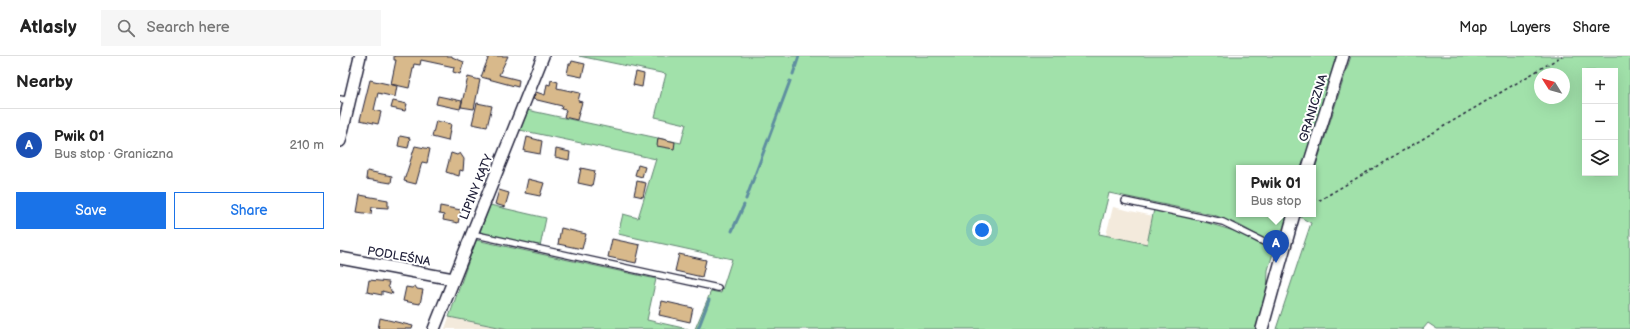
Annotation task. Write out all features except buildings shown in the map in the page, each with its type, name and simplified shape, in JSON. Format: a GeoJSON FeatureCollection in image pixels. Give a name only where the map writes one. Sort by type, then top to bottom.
{"type":"FeatureCollection","features":[{"type":"Feature","properties":{"kind":"street"},"geometry":{"type":"LineString","coordinates":[[340,141],[345,100],[360,56]]}},
{"type":"Feature","properties":{"kind":"street","name":"LIPINY KĄTY"},"geometry":{"type":"LineString","coordinates":[[434,329],[543,56]]}},
{"type":"Feature","properties":{"kind":"street","name":"GRANICZNA"},"geometry":{"type":"LineString","coordinates":[[1309,165],[1343,56]]}},
{"type":"Feature","properties":{"kind":"street"},"geometry":{"type":"LineString","coordinates":[[1262,329],[1293,217]]}},
{"type":"Feature","properties":{"kind":"street","name":"PODLEŚNA"},"geometry":{"type":"LineString","coordinates":[[340,258],[453,279]]}},
{"type":"Feature","properties":{"kind":"lane"},"geometry":{"type":"LineString","coordinates":[[1125,200],[1223,222],[1284,252]]}},
{"type":"Feature","properties":{"kind":"lane"},"geometry":{"type":"LineString","coordinates":[[471,234],[718,288]]}},
{"type":"Feature","properties":{"kind":"path"},"geometry":{"type":"LineString","coordinates":[[1316,199],[1320,200],[1562,56]]}},
{"type":"Feature","properties":{"kind":"shaded area"},"geometry":{"type":"Polygon","coordinates":[[[1113,207],[1153,216],[1147,244],[1106,235],[1113,207]]]}},
{"type":"Feature","properties":{"kind":"shaded area"},"geometry":{"type":"Polygon","coordinates":[[[449,317],[508,329],[445,329],[449,317]]]}},
{"type":"Feature","properties":{"kind":"green space"},"geometry":{"type":"Polygon","coordinates":[[[579,56],[1340,56],[1305,165],[1236,165],[1236,217],[1289,217],[1284,235],[1277,242],[1268,241],[1239,225],[1214,215],[1109,193],[1099,234],[1147,244],[1154,209],[1244,234],[1257,243],[1274,250],[1268,270],[1267,293],[1256,329],[695,329],[711,291],[721,293],[732,259],[618,234],[623,214],[638,218],[656,159],[520,130],[527,110],[681,143],[686,124],[655,117],[666,74],[579,56]]]}},
{"type":"Feature","properties":{"kind":"green space"},"geometry":{"type":"Polygon","coordinates":[[[1351,56],[1630,56],[1630,329],[1437,329],[1428,323],[1423,329],[1276,329],[1311,223],[1300,217],[1316,217],[1316,166],[1351,56]]]}},
{"type":"Feature","properties":{"kind":"green space"},"geometry":{"type":"Polygon","coordinates":[[[490,205],[546,218],[540,247],[479,234],[490,205]]]}},
{"type":"Feature","properties":{"kind":"green space"},"geometry":{"type":"Polygon","coordinates":[[[476,240],[656,279],[647,320],[688,329],[508,329],[449,317],[476,240]]]}},
{"type":"Feature","properties":{"kind":"waterway"},"geometry":{"type":"LineString","coordinates":[[793,74],[799,56]]}},
{"type":"Feature","properties":{"kind":"waterway"},"geometry":{"type":"LineString","coordinates":[[746,199],[790,81]]}},
{"type":"Feature","properties":{"kind":"waterway"},"geometry":{"type":"LineString","coordinates":[[732,231],[744,205]]}},
{"type":"Feature","properties":{"kind":"waterway"},"geometry":{"type":"LineString","coordinates":[[698,329],[709,300]]}},
{"type":"Feature","properties":{"kind":"place","name":"Pwik 01"},"geometry":{"type":"Point","coordinates":[1276,263]}}]}
